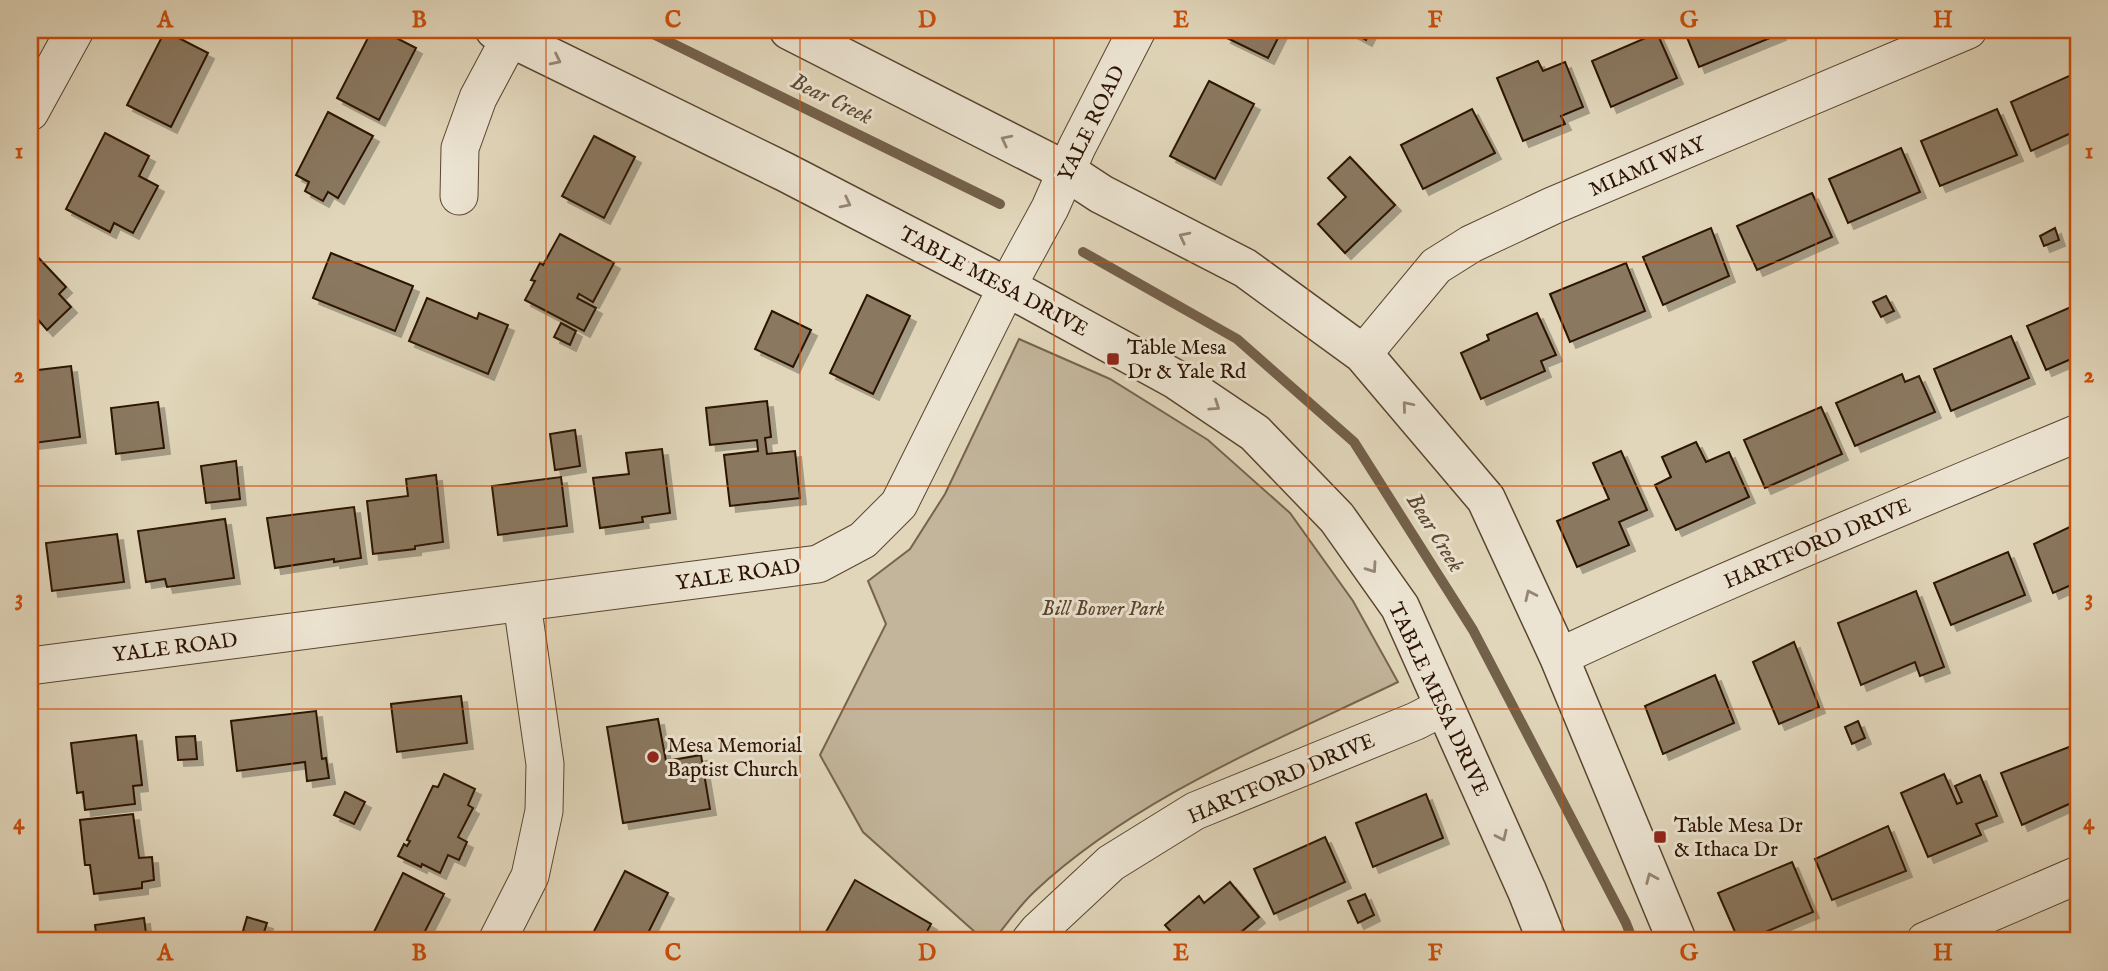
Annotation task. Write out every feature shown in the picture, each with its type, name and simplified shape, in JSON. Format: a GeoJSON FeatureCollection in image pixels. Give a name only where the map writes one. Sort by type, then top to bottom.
{"type":"FeatureCollection","features":[{"type":"Feature","properties":{"kind":"street"},"geometry":{"type":"LineString","coordinates":[[30,112],[75,30]]}},
{"type":"Feature","properties":{"kind":"street"},"geometry":{"type":"LineString","coordinates":[[789,30],[1066,171],[1101,194],[1245,268],[1363,354],[1486,499],[1559,657],[1677,941]]}},
{"type":"Feature","properties":{"kind":"street","name":"YALE ROAD"},"geometry":{"type":"LineString","coordinates":[[30,666],[818,564],[863,540],[899,504],[1007,287],[1050,208],[1137,30]]}},
{"type":"Feature","properties":{"kind":"street","name":"MIAMI WAY"},"geometry":{"type":"LineString","coordinates":[[1363,354],[1436,266],[1471,243],[1552,206],[1968,30]]}},
{"type":"Feature","properties":{"kind":"street"},"geometry":{"type":"LineString","coordinates":[[459,196],[460,148],[502,34]]}},
{"type":"Feature","properties":{"kind":"street","name":"TABLE MESA DRIVE"},"geometry":{"type":"LineString","coordinates":[[502,34],[785,172],[1007,287],[1175,379],[1255,433],[1337,518],[1400,607],[1547,941]]}},
{"type":"Feature","properties":{"kind":"street","name":"HARTFORD DRIVE"},"geometry":{"type":"LineString","coordinates":[[1559,657],[1626,624],[1753,569],[2078,433]]}},
{"type":"Feature","properties":{"kind":"street"},"geometry":{"type":"LineString","coordinates":[[497,941],[530,876],[544,811],[545,764],[522,603]]}},
{"type":"Feature","properties":{"kind":"street","name":"HARTFORD DRIVE"},"geometry":{"type":"LineString","coordinates":[[1030,941],[1111,863],[1195,811],[1416,721],[1443,707]]}},
{"type":"Feature","properties":{"kind":"street"},"geometry":{"type":"LineString","coordinates":[[1925,941],[2078,875]]}},
{"type":"Feature","properties":{"kind":"green space","name":"Bill Bower Park"},"geometry":{"type":"Polygon","coordinates":[[[1019,339],[1110,379],[1208,440],[1290,513],[1353,601],[1398,682],[1208,774],[1116,828],[1073,858],[1034,892],[993,941],[985,941],[863,832],[820,755],[886,624],[868,581],[910,549],[945,494],[1019,339]]]}},
{"type":"Feature","properties":{"kind":"building"},"geometry":{"type":"Polygon","coordinates":[[[372,30],[381,30],[416,48],[379,120],[337,98],[372,30]]]}},
{"type":"Feature","properties":{"kind":"building"},"geometry":{"type":"Polygon","coordinates":[[[1229,30],[1282,30],[1268,58],[1225,37],[1229,30]]]}},
{"type":"Feature","properties":{"kind":"building"},"geometry":{"type":"Polygon","coordinates":[[[1371,30],[1366,40],[1351,32],[1371,30]]]}},
{"type":"Feature","properties":{"kind":"building"},"geometry":{"type":"Polygon","coordinates":[[[1684,30],[1778,30],[1780,34],[1699,67],[1684,30]]]}},
{"type":"Feature","properties":{"kind":"building"},"geometry":{"type":"Polygon","coordinates":[[[165,31],[208,53],[171,127],[127,105],[165,31]]]}},
{"type":"Feature","properties":{"kind":"building"},"geometry":{"type":"Polygon","coordinates":[[[1657,33],[1677,78],[1611,107],[1592,61],[1657,33]]]}},
{"type":"Feature","properties":{"kind":"building"},"geometry":{"type":"Polygon","coordinates":[[[1538,61],[1543,71],[1565,62],[1583,107],[1561,116],[1565,124],[1523,141],[1497,78],[1538,61]]]}},
{"type":"Feature","properties":{"kind":"building"},"geometry":{"type":"Polygon","coordinates":[[[2078,72],[2078,130],[2031,151],[2011,102],[2078,72]]]}},
{"type":"Feature","properties":{"kind":"building"},"geometry":{"type":"Polygon","coordinates":[[[1209,81],[1254,104],[1215,179],[1170,156],[1209,81]]]}},
{"type":"Feature","properties":{"kind":"building"},"geometry":{"type":"Polygon","coordinates":[[[1472,109],[1495,153],[1423,189],[1401,145],[1472,109]]]}},
{"type":"Feature","properties":{"kind":"building"},"geometry":{"type":"Polygon","coordinates":[[[1997,109],[2017,155],[1940,186],[1921,141],[1997,109]]]}},
{"type":"Feature","properties":{"kind":"building"},"geometry":{"type":"Polygon","coordinates":[[[328,112],[373,136],[338,198],[328,192],[323,201],[305,191],[309,182],[296,175],[328,112]]]}},
{"type":"Feature","properties":{"kind":"building"},"geometry":{"type":"Polygon","coordinates":[[[105,133],[149,156],[139,176],[158,186],[133,233],[114,223],[110,232],[66,209],[105,133]]]}},
{"type":"Feature","properties":{"kind":"building"},"geometry":{"type":"Polygon","coordinates":[[[594,136],[635,157],[604,218],[562,196],[594,136]]]}},
{"type":"Feature","properties":{"kind":"building"},"geometry":{"type":"Polygon","coordinates":[[[1901,148],[1920,192],[1848,223],[1829,179],[1901,148]]]}},
{"type":"Feature","properties":{"kind":"building"},"geometry":{"type":"Polygon","coordinates":[[[1350,157],[1395,205],[1345,253],[1318,224],[1346,197],[1328,178],[1350,157]]]}},
{"type":"Feature","properties":{"kind":"building"},"geometry":{"type":"Polygon","coordinates":[[[1812,193],[1832,237],[1757,270],[1737,226],[1812,193]]]}},
{"type":"Feature","properties":{"kind":"building"},"geometry":{"type":"Polygon","coordinates":[[[1711,228],[1729,276],[1663,305],[1643,257],[1711,228]]]}},
{"type":"Feature","properties":{"kind":"building"},"geometry":{"type":"Polygon","coordinates":[[[2055,228],[2059,240],[2044,246],[2040,236],[2055,228]]]}},
{"type":"Feature","properties":{"kind":"building"},"geometry":{"type":"Polygon","coordinates":[[[560,234],[614,263],[593,302],[579,294],[577,298],[596,308],[584,331],[525,300],[535,281],[531,280],[540,263],[543,265],[560,234]]]}},
{"type":"Feature","properties":{"kind":"building"},"geometry":{"type":"Polygon","coordinates":[[[32,251],[66,287],[59,294],[71,307],[47,330],[35,316],[30,321],[32,251]]]}},
{"type":"Feature","properties":{"kind":"building"},"geometry":{"type":"Polygon","coordinates":[[[331,253],[413,286],[395,331],[313,298],[331,253]]]}},
{"type":"Feature","properties":{"kind":"building"},"geometry":{"type":"Polygon","coordinates":[[[1626,263],[1645,311],[1570,342],[1550,294],[1626,263]]]}},
{"type":"Feature","properties":{"kind":"building"},"geometry":{"type":"Polygon","coordinates":[[[867,295],[910,316],[873,394],[830,373],[867,295]]]}},
{"type":"Feature","properties":{"kind":"building"},"geometry":{"type":"Polygon","coordinates":[[[1886,296],[1894,311],[1881,317],[1873,302],[1886,296]]]}},
{"type":"Feature","properties":{"kind":"building"},"geometry":{"type":"Polygon","coordinates":[[[427,298],[477,319],[479,313],[508,325],[488,374],[409,341],[427,298]]]}},
{"type":"Feature","properties":{"kind":"building"},"geometry":{"type":"Polygon","coordinates":[[[2078,304],[2078,356],[2046,370],[2027,326],[2078,304]]]}},
{"type":"Feature","properties":{"kind":"building"},"geometry":{"type":"Polygon","coordinates":[[[772,311],[811,330],[793,367],[755,349],[772,311]]]}},
{"type":"Feature","properties":{"kind":"building"},"geometry":{"type":"Polygon","coordinates":[[[1537,313],[1556,355],[1541,361],[1545,371],[1481,399],[1461,353],[1489,340],[1487,335],[1537,313]]]}},
{"type":"Feature","properties":{"kind":"building"},"geometry":{"type":"Polygon","coordinates":[[[561,323],[576,331],[570,345],[554,337],[561,323]]]}},
{"type":"Feature","properties":{"kind":"building"},"geometry":{"type":"Polygon","coordinates":[[[2011,336],[2029,378],[1951,411],[1934,369],[2011,336]]]}},
{"type":"Feature","properties":{"kind":"building"},"geometry":{"type":"Polygon","coordinates":[[[71,366],[80,437],[34,443],[30,371],[71,366]]]}},
{"type":"Feature","properties":{"kind":"building"},"geometry":{"type":"Polygon","coordinates":[[[1902,374],[1905,382],[1919,376],[1935,412],[1855,446],[1836,403],[1902,374]]]}},
{"type":"Feature","properties":{"kind":"building"},"geometry":{"type":"Polygon","coordinates":[[[767,401],[771,437],[765,438],[767,454],[795,451],[800,498],[730,506],[724,455],[758,451],[757,440],[710,445],[706,408],[767,401]]]}},
{"type":"Feature","properties":{"kind":"building"},"geometry":{"type":"Polygon","coordinates":[[[158,402],[164,448],[116,454],[111,408],[158,402]]]}},
{"type":"Feature","properties":{"kind":"building"},"geometry":{"type":"Polygon","coordinates":[[[1821,407],[1842,454],[1765,488],[1744,440],[1821,407]]]}},
{"type":"Feature","properties":{"kind":"building"},"geometry":{"type":"Polygon","coordinates":[[[575,430],[580,466],[555,470],[550,434],[575,430]]]}},
{"type":"Feature","properties":{"kind":"building"},"geometry":{"type":"Polygon","coordinates":[[[1696,442],[1706,462],[1729,452],[1749,497],[1676,530],[1655,485],[1671,477],[1662,457],[1696,442]]]}},
{"type":"Feature","properties":{"kind":"building"},"geometry":{"type":"Polygon","coordinates":[[[662,449],[670,513],[642,517],[643,522],[600,528],[593,478],[629,474],[626,453],[662,449]]]}},
{"type":"Feature","properties":{"kind":"building"},"geometry":{"type":"Polygon","coordinates":[[[1621,451],[1647,510],[1619,522],[1629,545],[1577,567],[1557,521],[1609,499],[1593,463],[1621,451]]]}},
{"type":"Feature","properties":{"kind":"building"},"geometry":{"type":"Polygon","coordinates":[[[236,461],[240,499],[206,503],[201,466],[236,461]]]}},
{"type":"Feature","properties":{"kind":"building"},"geometry":{"type":"Polygon","coordinates":[[[436,475],[443,542],[415,546],[415,549],[373,554],[367,501],[408,496],[406,479],[436,475]]]}},
{"type":"Feature","properties":{"kind":"building"},"geometry":{"type":"Polygon","coordinates":[[[561,477],[567,526],[498,535],[492,486],[561,477]]]}},
{"type":"Feature","properties":{"kind":"building"},"geometry":{"type":"Polygon","coordinates":[[[354,507],[361,558],[334,562],[334,559],[275,568],[267,518],[354,507]]]}},
{"type":"Feature","properties":{"kind":"building"},"geometry":{"type":"Polygon","coordinates":[[[225,519],[234,578],[167,587],[165,579],[146,582],[138,531],[225,519]]]}},
{"type":"Feature","properties":{"kind":"building"},"geometry":{"type":"Polygon","coordinates":[[[2078,523],[2078,582],[2053,593],[2034,544],[2078,523]]]}},
{"type":"Feature","properties":{"kind":"building"},"geometry":{"type":"Polygon","coordinates":[[[117,534],[124,582],[52,591],[46,543],[117,534]]]}},
{"type":"Feature","properties":{"kind":"building"},"geometry":{"type":"Polygon","coordinates":[[[2008,552],[2025,595],[1951,625],[1934,583],[2008,552]]]}},
{"type":"Feature","properties":{"kind":"building"},"geometry":{"type":"Polygon","coordinates":[[[1916,591],[1944,667],[1920,676],[1915,662],[1861,685],[1838,623],[1916,591]]]}},
{"type":"Feature","properties":{"kind":"building"},"geometry":{"type":"Polygon","coordinates":[[[1794,642],[1819,707],[1779,724],[1753,662],[1794,642]]]}},
{"type":"Feature","properties":{"kind":"building"},"geometry":{"type":"Polygon","coordinates":[[[1715,675],[1734,723],[1663,754],[1645,706],[1715,675]]]}},
{"type":"Feature","properties":{"kind":"building"},"geometry":{"type":"Polygon","coordinates":[[[461,696],[467,743],[397,752],[391,704],[461,696]]]}},
{"type":"Feature","properties":{"kind":"building"},"geometry":{"type":"Polygon","coordinates":[[[316,711],[322,759],[326,758],[329,778],[307,781],[305,762],[237,771],[231,721],[316,711]]]}},
{"type":"Feature","properties":{"kind":"building"},"geometry":{"type":"Polygon","coordinates":[[[658,719],[666,761],[701,755],[710,809],[623,823],[607,727],[658,719]]]}},
{"type":"Feature","properties":{"kind":"building"},"geometry":{"type":"Polygon","coordinates":[[[1858,721],[1865,738],[1852,744],[1845,727],[1858,721]]]}},
{"type":"Feature","properties":{"kind":"building"},"geometry":{"type":"Polygon","coordinates":[[[136,735],[142,785],[133,786],[135,804],[85,810],[83,792],[77,793],[71,743],[136,735]]]}},
{"type":"Feature","properties":{"kind":"building"},"geometry":{"type":"Polygon","coordinates":[[[195,736],[197,759],[178,760],[176,737],[195,736]]]}},
{"type":"Feature","properties":{"kind":"building"},"geometry":{"type":"Polygon","coordinates":[[[2077,744],[2078,800],[2022,825],[2001,773],[2077,744]]]}},
{"type":"Feature","properties":{"kind":"building"},"geometry":{"type":"Polygon","coordinates":[[[444,774],[475,789],[468,805],[473,808],[458,837],[467,842],[459,860],[448,855],[440,873],[398,856],[404,844],[407,846],[410,841],[407,840],[433,786],[438,787],[444,774]]]}},
{"type":"Feature","properties":{"kind":"building"},"geometry":{"type":"Polygon","coordinates":[[[1944,774],[1957,804],[1962,802],[1955,786],[1980,775],[1997,816],[1976,824],[1981,835],[1928,857],[1901,793],[1944,774]]]}},
{"type":"Feature","properties":{"kind":"building"},"geometry":{"type":"Polygon","coordinates":[[[345,792],[365,802],[354,824],[334,815],[345,792]]]}},
{"type":"Feature","properties":{"kind":"building"},"geometry":{"type":"Polygon","coordinates":[[[1426,794],[1443,838],[1373,867],[1356,823],[1426,794]]]}},
{"type":"Feature","properties":{"kind":"building"},"geometry":{"type":"Polygon","coordinates":[[[133,814],[139,858],[152,857],[154,880],[142,882],[142,888],[94,894],[90,865],[85,865],[80,820],[133,814]]]}},
{"type":"Feature","properties":{"kind":"building"},"geometry":{"type":"Polygon","coordinates":[[[1888,826],[1906,871],[1832,900],[1815,859],[1888,826]]]}},
{"type":"Feature","properties":{"kind":"building"},"geometry":{"type":"Polygon","coordinates":[[[1325,837],[1345,882],[1274,914],[1254,869],[1325,837]]]}},
{"type":"Feature","properties":{"kind":"building"},"geometry":{"type":"Polygon","coordinates":[[[1792,862],[1813,912],[1739,941],[1718,893],[1792,862]]]}},
{"type":"Feature","properties":{"kind":"building"},"geometry":{"type":"Polygon","coordinates":[[[625,871],[668,893],[644,941],[589,941],[625,871]]]}},
{"type":"Feature","properties":{"kind":"building"},"geometry":{"type":"Polygon","coordinates":[[[403,873],[444,894],[420,941],[378,941],[371,938],[403,873]]]}},
{"type":"Feature","properties":{"kind":"building"},"geometry":{"type":"Polygon","coordinates":[[[855,880],[931,924],[922,941],[822,939],[855,880]]]}},
{"type":"Feature","properties":{"kind":"building"},"geometry":{"type":"Polygon","coordinates":[[[1230,882],[1259,917],[1240,933],[1246,941],[1179,941],[1165,925],[1199,896],[1204,903],[1230,882]]]}},
{"type":"Feature","properties":{"kind":"building"},"geometry":{"type":"Polygon","coordinates":[[[1365,894],[1374,915],[1358,923],[1348,901],[1365,894]]]}},
{"type":"Feature","properties":{"kind":"building"},"geometry":{"type":"Polygon","coordinates":[[[247,917],[267,923],[262,938],[243,931],[247,917]]]}},
{"type":"Feature","properties":{"kind":"building"},"geometry":{"type":"Polygon","coordinates":[[[144,918],[147,941],[97,941],[95,925],[144,918]]]}},
{"type":"Feature","properties":{"kind":"waterway","name":"Bear Creek"},"geometry":{"type":"LineString","coordinates":[[645,30],[1000,204]]}},
{"type":"Feature","properties":{"kind":"waterway","name":"Bear Creek"},"geometry":{"type":"LineString","coordinates":[[1083,252],[1237,339],[1354,442],[1473,630],[1633,941]]}},
{"type":"Feature","properties":{"kind":"place","name":"Table Mesa Dr & Yale Rd"},"geometry":{"type":"Point","coordinates":[1113,359]}},
{"type":"Feature","properties":{"kind":"place","name":"Mesa Memorial Baptist Church"},"geometry":{"type":"Point","coordinates":[653,757]}},
{"type":"Feature","properties":{"kind":"place","name":"Table Mesa Dr & Ithaca Dr"},"geometry":{"type":"Point","coordinates":[1660,837]}}]}
